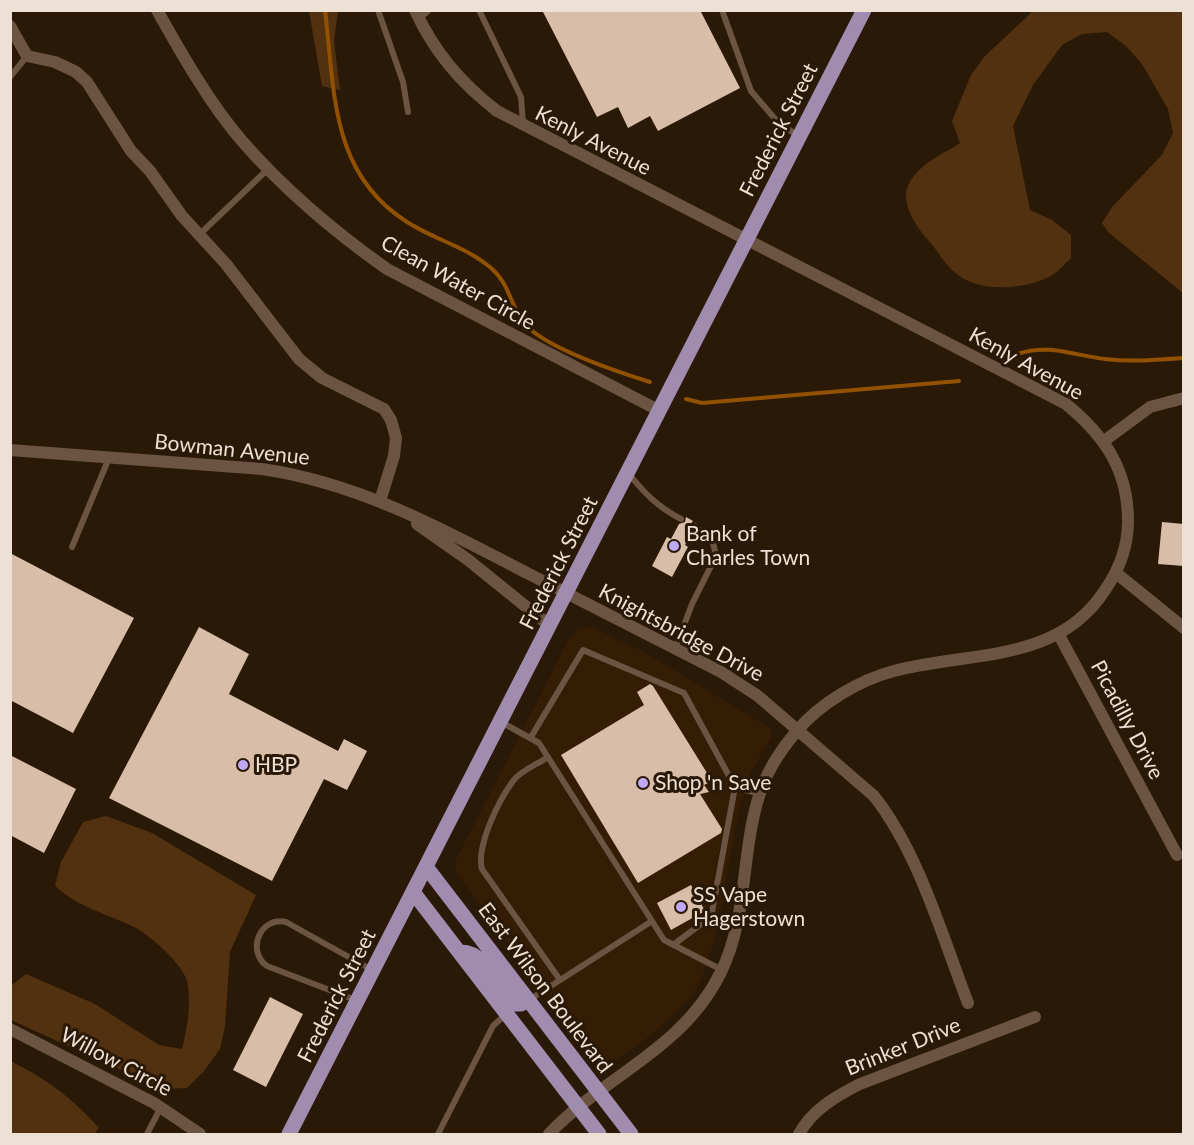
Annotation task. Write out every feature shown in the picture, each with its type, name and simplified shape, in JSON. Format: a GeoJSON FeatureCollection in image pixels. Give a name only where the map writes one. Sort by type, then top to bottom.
{"type":"FeatureCollection","features":[{"type":"Feature","properties":{"kind":"main road","name":"Frederick Street"},"geometry":{"type":"LineString","coordinates":[[289,1134],[568,594],[745,240],[864,10]]}},
{"type":"Feature","properties":{"kind":"main road","name":"East Wilson Boulevard"},"geometry":{"type":"LineString","coordinates":[[426,868],[631,1134]]}},
{"type":"Feature","properties":{"kind":"main road"},"geometry":{"type":"LineString","coordinates":[[413,892],[599,1134]]}},
{"type":"Feature","properties":{"kind":"main road"},"geometry":{"type":"LineString","coordinates":[[459,952],[469,951],[477,956],[514,1004],[528,1000]]}},
{"type":"Feature","properties":{"kind":"street","name":"Clean Water Circle"},"geometry":{"type":"LineString","coordinates":[[157,10],[224,117],[268,168],[336,230],[387,269],[660,411]]}},
{"type":"Feature","properties":{"kind":"street","name":"Kenly Avenue"},"geometry":{"type":"LineString","coordinates":[[417,15],[435,49],[472,91],[497,111],[523,127],[1057,400],[1087,421],[1104,441],[1117,461],[1126,485],[1128,527],[1116,573],[1101,597],[1059,635],[1013,651],[894,671],[845,693],[798,729],[771,769],[760,794],[738,925],[722,971],[693,1017],[672,1038],[579,1108],[549,1134]]}},
{"type":"Feature","properties":{"kind":"street"},"geometry":{"type":"LineString","coordinates":[[10,26],[27,56],[55,62],[76,72],[87,82],[131,151],[150,171],[182,216],[200,234],[299,359],[322,378],[384,409],[391,420],[396,438],[385,503],[467,559],[550,626]]}},
{"type":"Feature","properties":{"kind":"street"},"geometry":{"type":"LineString","coordinates":[[1104,441],[1150,406],[1184,398]]}},
{"type":"Feature","properties":{"kind":"street","name":"Bowman Avenue"},"geometry":{"type":"LineString","coordinates":[[10,450],[261,469],[339,485],[385,503],[568,594]]}},
{"type":"Feature","properties":{"kind":"street"},"geometry":{"type":"LineString","coordinates":[[1116,573],[1184,628]]}},
{"type":"Feature","properties":{"kind":"street","name":"Knightsbridge Drive"},"geometry":{"type":"LineString","coordinates":[[568,594],[744,685],[874,796],[889,816],[932,908],[968,1003]]}},
{"type":"Feature","properties":{"kind":"street","name":"Picadilly Drive"},"geometry":{"type":"LineString","coordinates":[[1059,635],[1177,855]]}},
{"type":"Feature","properties":{"kind":"street","name":"Brinker Drive"},"geometry":{"type":"LineString","coordinates":[[799,1134],[836,1096],[860,1083],[1035,1017]]}},
{"type":"Feature","properties":{"kind":"street","name":"Willow Circle"},"geometry":{"type":"LineString","coordinates":[[10,1029],[161,1107],[200,1134]]}},
{"type":"Feature","properties":{"kind":"lane"},"geometry":{"type":"LineString","coordinates":[[378,10],[403,82],[408,112]]}},
{"type":"Feature","properties":{"kind":"lane"},"geometry":{"type":"LineString","coordinates":[[417,15],[429,10]]}},
{"type":"Feature","properties":{"kind":"lane"},"geometry":{"type":"LineString","coordinates":[[479,10],[521,97],[523,127]]}},
{"type":"Feature","properties":{"kind":"lane"},"geometry":{"type":"LineString","coordinates":[[722,10],[752,91],[776,120],[800,137]]}},
{"type":"Feature","properties":{"kind":"lane"},"geometry":{"type":"LineString","coordinates":[[10,77],[27,56]]}},
{"type":"Feature","properties":{"kind":"lane"},"geometry":{"type":"LineString","coordinates":[[200,234],[268,168]]}},
{"type":"Feature","properties":{"kind":"lane"},"geometry":{"type":"LineString","coordinates":[[72,547],[109,458]]}},
{"type":"Feature","properties":{"kind":"lane"},"geometry":{"type":"LineString","coordinates":[[629,474],[648,497],[662,509],[681,519]]}},
{"type":"Feature","properties":{"kind":"lane"},"geometry":{"type":"LineString","coordinates":[[675,649],[713,562],[715,551],[713,543],[695,526]]}},
{"type":"Feature","properties":{"kind":"lane"},"geometry":{"type":"LineString","coordinates":[[531,737],[583,650],[684,693],[735,787],[712,912],[705,921],[673,945]]}},
{"type":"Feature","properties":{"kind":"lane"},"geometry":{"type":"LineString","coordinates":[[501,722],[531,737],[548,757],[664,940],[722,971]]}},
{"type":"Feature","properties":{"kind":"lane"},"geometry":{"type":"LineString","coordinates":[[548,757],[514,780],[484,838],[479,859],[482,869],[560,980]]}},
{"type":"Feature","properties":{"kind":"lane"},"geometry":{"type":"LineString","coordinates":[[735,787],[760,794]]}},
{"type":"Feature","properties":{"kind":"lane"},"geometry":{"type":"LineString","coordinates":[[358,1000],[267,966],[259,960],[256,952],[260,933],[267,924],[277,920],[286,922],[373,970]]}},
{"type":"Feature","properties":{"kind":"lane"},"geometry":{"type":"LineString","coordinates":[[528,1000],[652,921]]}},
{"type":"Feature","properties":{"kind":"lane"},"geometry":{"type":"LineString","coordinates":[[438,1134],[494,1026],[506,1013]]}},
{"type":"Feature","properties":{"kind":"lane"},"geometry":{"type":"LineString","coordinates":[[147,1134],[161,1107]]}},
{"type":"Feature","properties":{"kind":"shaded area"},"geometry":{"type":"Polygon","coordinates":[[[309,11],[338,11],[334,41],[340,90],[322,86],[309,11]]]}},
{"type":"Feature","properties":{"kind":"shaded area"},"geometry":{"type":"Polygon","coordinates":[[[1033,11],[1183,11],[1183,293],[1108,232],[1102,223],[1112,207],[1162,155],[1173,133],[1168,109],[1142,64],[1126,46],[1107,32],[1082,34],[1062,45],[1033,85],[1013,126],[1030,210],[1052,220],[1071,235],[1071,258],[1058,271],[1044,279],[1021,286],[994,287],[971,282],[955,273],[919,229],[911,215],[906,193],[912,178],[930,161],[960,143],[952,121],[971,75],[985,56],[1033,11]]]}},
{"type":"Feature","properties":{"kind":"shaded area"},"geometry":{"type":"Polygon","coordinates":[[[592,627],[646,653],[770,728],[772,736],[750,774],[739,810],[716,936],[701,980],[690,998],[652,1034],[617,1060],[605,1062],[589,1054],[456,872],[456,860],[569,639],[579,629],[592,627]]]}},
{"type":"Feature","properties":{"kind":"shaded area"},"geometry":{"type":"Polygon","coordinates":[[[106,816],[152,833],[256,895],[230,952],[225,1026],[220,1049],[204,1071],[187,1088],[163,1089],[11,1020],[11,986],[26,974],[95,1004],[159,1045],[182,1049],[189,998],[187,981],[179,967],[158,944],[136,928],[74,900],[55,886],[61,862],[83,822],[106,816]]]}},
{"type":"Feature","properties":{"kind":"shaded area"},"geometry":{"type":"Polygon","coordinates":[[[10,1061],[58,1090],[79,1107],[99,1128],[94,1134],[11,1134],[10,1061]]]}},
{"type":"Feature","properties":{"kind":"building"},"geometry":{"type":"Polygon","coordinates":[[[542,10],[700,10],[740,88],[658,131],[650,116],[628,128],[618,107],[597,117],[542,10]]]}},
{"type":"Feature","properties":{"kind":"building","name":"Bank of Charles Town"},"geometry":{"type":"Polygon","coordinates":[[[686,517],[693,521],[690,525],[692,531],[685,545],[688,547],[672,577],[652,566],[667,537],[671,539],[679,524],[685,522],[686,517]]]}},
{"type":"Feature","properties":{"kind":"building"},"geometry":{"type":"Polygon","coordinates":[[[1162,522],[1184,524],[1184,566],[1158,564],[1162,522]]]}},
{"type":"Feature","properties":{"kind":"building"},"geometry":{"type":"Polygon","coordinates":[[[10,553],[134,618],[73,733],[10,700],[10,553]]]}},
{"type":"Feature","properties":{"kind":"building","name":"HBP"},"geometry":{"type":"Polygon","coordinates":[[[199,627],[249,654],[229,694],[338,751],[344,739],[367,751],[347,790],[324,779],[272,881],[109,798],[199,627]]]}},
{"type":"Feature","properties":{"kind":"building","name":"Shop 'n Save"},"geometry":{"type":"Polygon","coordinates":[[[650,684],[712,781],[704,785],[709,792],[700,794],[722,829],[721,833],[638,883],[561,755],[644,705],[637,692],[650,684]]]}},
{"type":"Feature","properties":{"kind":"building"},"geometry":{"type":"Polygon","coordinates":[[[10,755],[76,789],[44,853],[10,835],[10,755]]]}},
{"type":"Feature","properties":{"kind":"building","name":"SS Vape Hagerstown"},"geometry":{"type":"Polygon","coordinates":[[[691,885],[705,911],[671,930],[657,903],[691,885]]]}},
{"type":"Feature","properties":{"kind":"building"},"geometry":{"type":"Polygon","coordinates":[[[270,997],[303,1014],[266,1087],[233,1070],[270,997]]]}},
{"type":"Feature","properties":{"kind":"waterway"},"geometry":{"type":"LineString","coordinates":[[325,10],[331,71],[341,128],[350,155],[363,180],[382,202],[407,222],[471,254],[491,268],[502,280],[523,322],[533,332],[582,358],[650,382]]}},
{"type":"Feature","properties":{"kind":"waterway"},"geometry":{"type":"LineString","coordinates":[[1018,354],[1051,350],[1115,360],[1184,358]]}},
{"type":"Feature","properties":{"kind":"waterway"},"geometry":{"type":"LineString","coordinates":[[686,399],[702,403],[959,381]]}},
{"type":"Feature","properties":{"kind":"place","name":"Bank of Charles Town"},"geometry":{"type":"Point","coordinates":[674,546]}},
{"type":"Feature","properties":{"kind":"place","name":"HBP"},"geometry":{"type":"Point","coordinates":[243,765]}},
{"type":"Feature","properties":{"kind":"place","name":"Shop 'n Save"},"geometry":{"type":"Point","coordinates":[643,783]}},
{"type":"Feature","properties":{"kind":"place","name":"SS Vape Hagerstown"},"geometry":{"type":"Point","coordinates":[681,907]}}]}
